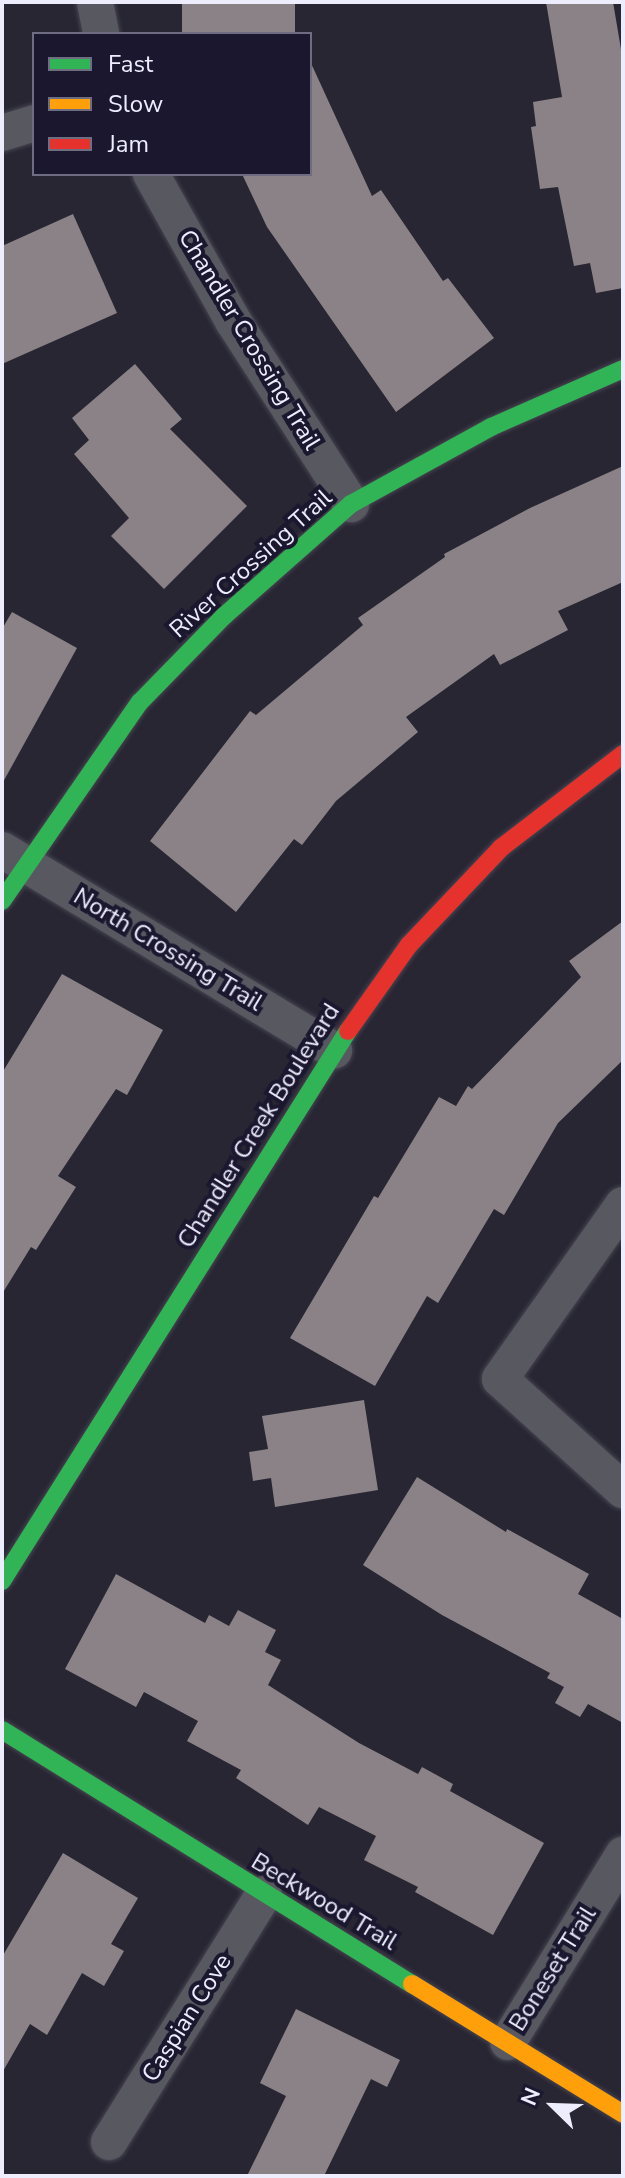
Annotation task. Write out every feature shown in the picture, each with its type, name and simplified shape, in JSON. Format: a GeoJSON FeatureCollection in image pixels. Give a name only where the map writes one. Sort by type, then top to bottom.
{"type":"FeatureCollection","features":[{"type":"Feature","properties":{"kind":"street"},"geometry":{"type":"LineString","coordinates":[[95,2],[101,32]]}},
{"type":"Feature","properties":{"kind":"street"},"geometry":{"type":"LineString","coordinates":[[2,133],[32,124]]}},
{"type":"Feature","properties":{"kind":"street","name":"Chandler Crossing Trail"},"geometry":{"type":"LineString","coordinates":[[152,176],[233,321],[351,504]]}},
{"type":"Feature","properties":{"kind":"street","name":"River Crossing Trail"},"geometry":{"type":"LineString","coordinates":[[2,901],[14,857],[140,702],[224,616],[351,504],[491,427],[623,369]]}},
{"type":"Feature","properties":{"kind":"street","name":"Chandler Creek Boulevard"},"geometry":{"type":"LineString","coordinates":[[2,1581],[334,1050],[409,945],[501,848],[623,754]]}},
{"type":"Feature","properties":{"kind":"street","name":"North Crossing Trail"},"geometry":{"type":"LineString","coordinates":[[14,857],[334,1050]]}},
{"type":"Feature","properties":{"kind":"street"},"geometry":{"type":"LineString","coordinates":[[623,1205],[500,1379],[623,1490]]}},
{"type":"Feature","properties":{"kind":"street","name":"Beckwood Trail"},"geometry":{"type":"LineString","coordinates":[[2,1730],[623,2114]]}},
{"type":"Feature","properties":{"kind":"street","name":"Boneset Trail"},"geometry":{"type":"LineString","coordinates":[[508,2042],[623,1855]]}},
{"type":"Feature","properties":{"kind":"street","name":"Caspian Cove"},"geometry":{"type":"LineString","coordinates":[[109,2142],[264,1894]]}},
{"type":"Feature","properties":{"kind":"building"},"geometry":{"type":"Polygon","coordinates":[[[182,2],[295,2],[295,32],[182,32],[182,2]]]}},
{"type":"Feature","properties":{"kind":"building"},"geometry":{"type":"Polygon","coordinates":[[[546,2],[613,2],[623,61],[623,288],[596,293],[590,263],[574,266],[558,187],[540,189],[531,127],[536,126],[533,102],[562,97],[546,2]]]}},
{"type":"Feature","properties":{"kind":"building"},"geometry":{"type":"Polygon","coordinates":[[[312,65],[372,196],[381,190],[443,281],[448,278],[494,338],[396,412],[267,227],[243,176],[312,176],[312,65]]]}},
{"type":"Feature","properties":{"kind":"building"},"geometry":{"type":"Polygon","coordinates":[[[73,214],[117,313],[2,364],[2,246],[73,214]]]}},
{"type":"Feature","properties":{"kind":"building"},"geometry":{"type":"Polygon","coordinates":[[[135,364],[182,419],[170,429],[247,506],[164,589],[111,536],[129,518],[74,454],[89,440],[72,418],[135,364]]]}},
{"type":"Feature","properties":{"kind":"building"},"geometry":{"type":"Polygon","coordinates":[[[623,466],[623,582],[558,611],[568,630],[500,665],[494,654],[406,717],[418,732],[336,801],[302,845],[294,839],[236,912],[150,841],[250,711],[256,715],[363,625],[358,618],[445,557],[444,554],[530,508],[623,466]]]}},
{"type":"Feature","properties":{"kind":"building"},"geometry":{"type":"Polygon","coordinates":[[[12,612],[77,648],[2,784],[2,629],[12,612]]]}},
{"type":"Feature","properties":{"kind":"building"},"geometry":{"type":"Polygon","coordinates":[[[623,921],[623,1060],[558,1123],[504,1215],[494,1209],[438,1303],[427,1296],[375,1386],[290,1338],[374,1196],[378,1198],[439,1097],[456,1106],[468,1086],[472,1089],[581,977],[569,961],[623,921]]]}},
{"type":"Feature","properties":{"kind":"building"},"geometry":{"type":"Polygon","coordinates":[[[62,974],[163,1030],[127,1095],[116,1089],[58,1176],[76,1187],[36,1250],[31,1247],[2,1294],[2,1073],[62,974]]]}},
{"type":"Feature","properties":{"kind":"building"},"geometry":{"type":"Polygon","coordinates":[[[364,1400],[378,1490],[275,1507],[271,1478],[253,1481],[249,1452],[268,1449],[262,1416],[364,1400]]]}},
{"type":"Feature","properties":{"kind":"building"},"geometry":{"type":"Polygon","coordinates":[[[417,1477],[506,1532],[507,1529],[589,1574],[578,1594],[623,1619],[623,1723],[588,1704],[580,1717],[555,1703],[564,1687],[547,1678],[550,1673],[442,1615],[363,1565],[417,1477]]]}},
{"type":"Feature","properties":{"kind":"building"},"geometry":{"type":"Polygon","coordinates":[[[116,1574],[205,1623],[209,1615],[229,1626],[238,1610],[276,1630],[265,1652],[281,1660],[268,1685],[359,1743],[418,1774],[422,1767],[453,1784],[450,1791],[544,1843],[493,1935],[415,1892],[418,1887],[364,1860],[376,1836],[319,1807],[308,1825],[236,1778],[241,1770],[187,1741],[198,1721],[144,1692],[136,1707],[65,1669],[116,1574]]]}},
{"type":"Feature","properties":{"kind":"building"},"geometry":{"type":"Polygon","coordinates":[[[63,1853],[138,1898],[111,1944],[124,1951],[104,1986],[82,1973],[47,2035],[30,2024],[2,2073],[2,1957],[63,1853]]]}},
{"type":"Feature","properties":{"kind":"building"},"geometry":{"type":"Polygon","coordinates":[[[296,2009],[400,2060],[387,2087],[371,2079],[324,2176],[247,2176],[286,2096],[260,2083],[296,2009]]]}},
{"type":"Feature","properties":{"kind":"traffic: fast"},"geometry":{"type":"LineString","coordinates":[[2,901],[140,702],[224,616],[351,504],[491,427],[623,369]]}},
{"type":"Feature","properties":{"kind":"traffic: fast"},"geometry":{"type":"LineString","coordinates":[[2,1581],[348,1031]]}},
{"type":"Feature","properties":{"kind":"traffic: fast"},"geometry":{"type":"LineString","coordinates":[[2,1730],[412,1984]]}},
{"type":"Feature","properties":{"kind":"traffic: slow"},"geometry":{"type":"LineString","coordinates":[[412,1984],[623,2114]]}},
{"type":"Feature","properties":{"kind":"traffic: jam"},"geometry":{"type":"LineString","coordinates":[[348,1031],[409,945],[501,848],[623,754]]}}]}
